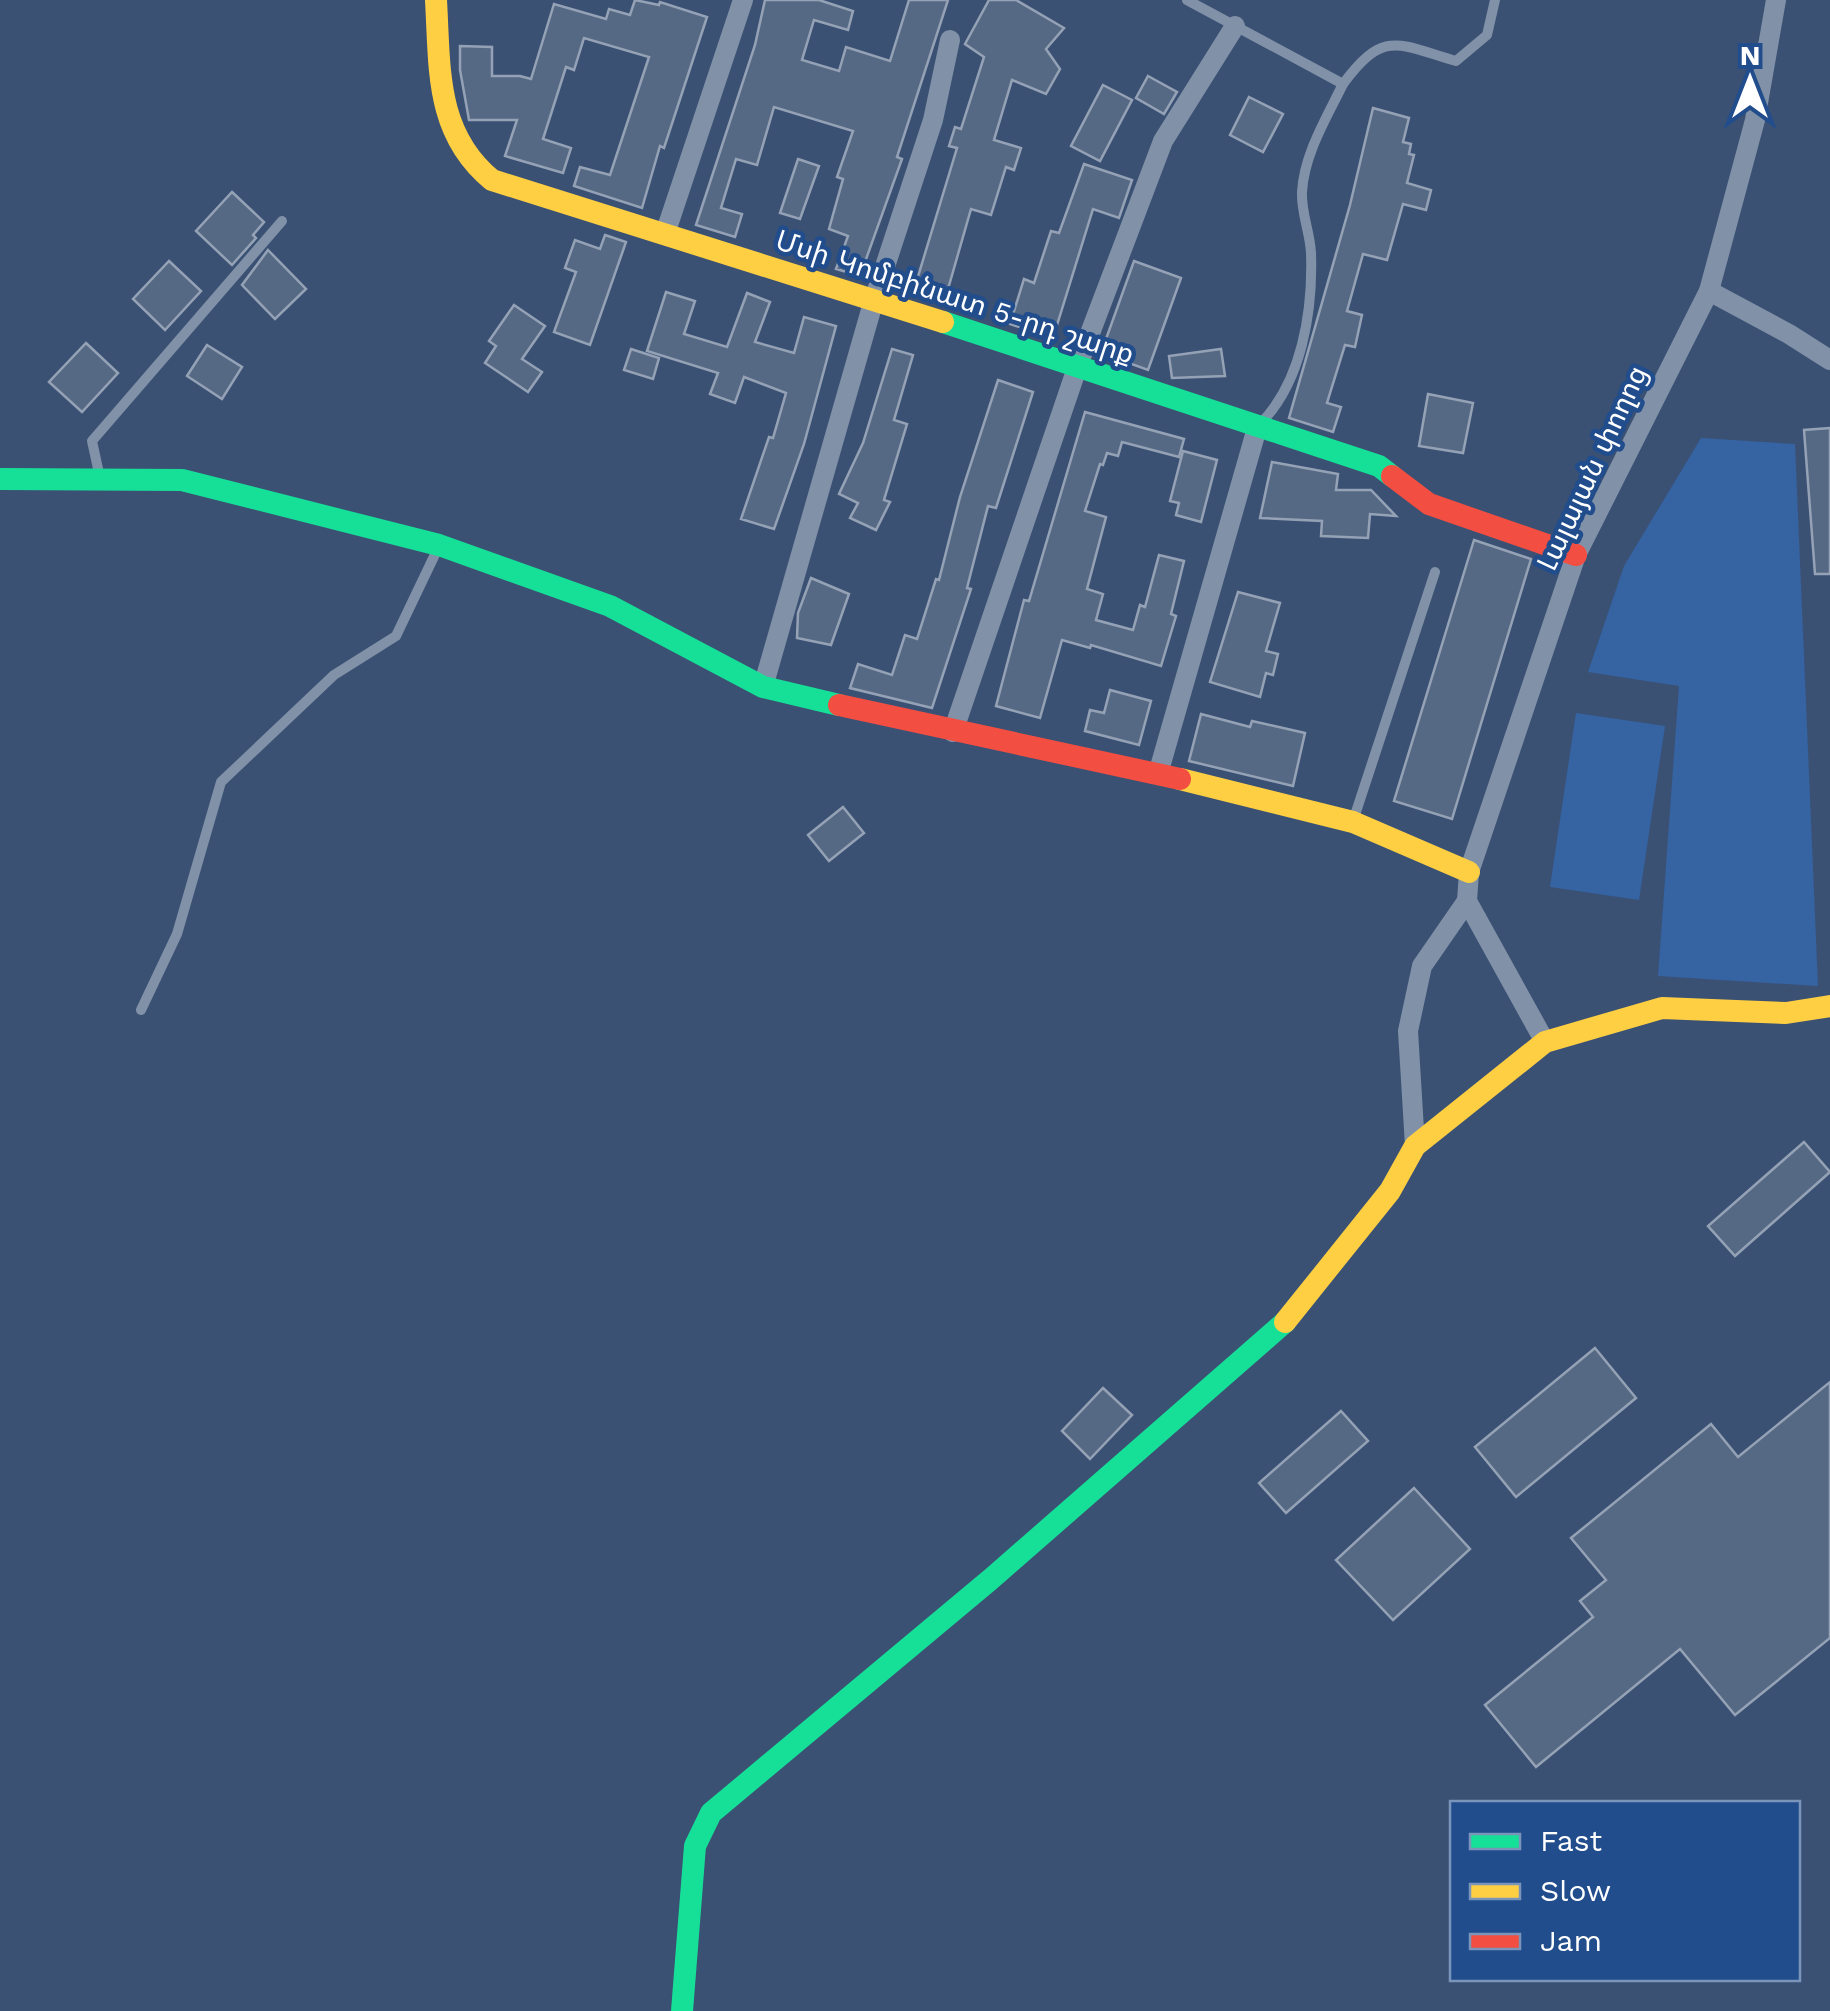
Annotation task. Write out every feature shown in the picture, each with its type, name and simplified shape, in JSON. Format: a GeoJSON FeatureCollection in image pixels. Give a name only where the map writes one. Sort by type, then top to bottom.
{"type":"FeatureCollection","features":[{"type":"Feature","properties":{"kind":"street","name":"Մսի Կոմբինատ 5-րդ շարք"},"geometry":{"type":"LineString","coordinates":[[436,0],[452,130],[465,156],[492,180],[1078,365],[1256,428],[1379,466],[1430,504],[1576,555]]}},
{"type":"Feature","properties":{"kind":"street"},"geometry":{"type":"LineString","coordinates":[[664,234],[743,0]]}},
{"type":"Feature","properties":{"kind":"street","name":"Լալայան փողոց"},"geometry":{"type":"LineString","coordinates":[[1467,901],[1469,872],[1576,555],[1709,291],[1756,120],[1776,0]]}},
{"type":"Feature","properties":{"kind":"street"},"geometry":{"type":"LineString","coordinates":[[953,732],[1078,365],[1163,141],[1235,26]]}},
{"type":"Feature","properties":{"kind":"street"},"geometry":{"type":"LineString","coordinates":[[763,687],[873,303],[933,120],[950,40]]}},
{"type":"Feature","properties":{"kind":"street"},"geometry":{"type":"LineString","coordinates":[[1709,291],[1830,360]]}},
{"type":"Feature","properties":{"kind":"street"},"geometry":{"type":"LineString","coordinates":[[1158,774],[1256,428]]}},
{"type":"Feature","properties":{"kind":"street"},"geometry":{"type":"LineString","coordinates":[[0,479],[182,480],[439,545],[610,606],[763,687],[953,732],[1158,774],[1352,822],[1469,872]]}},
{"type":"Feature","properties":{"kind":"street"},"geometry":{"type":"LineString","coordinates":[[1415,1146],[1408,1031],[1411,1015],[1422,966],[1467,901],[1553,1048]]}},
{"type":"Feature","properties":{"kind":"street"},"geometry":{"type":"LineString","coordinates":[[682,2011],[695,1846],[710,1813],[992,1578],[1293,1315],[1390,1192],[1415,1146],[1553,1048],[1662,1008],[1786,1013],[1830,1006]]}},
{"type":"Feature","properties":{"kind":"lane"},"geometry":{"type":"LineString","coordinates":[[1187,0],[1343,84]]}},
{"type":"Feature","properties":{"kind":"lane"},"geometry":{"type":"LineString","coordinates":[[1256,428],[1277,408],[1308,328],[1311,250],[1302,194],[1305,168],[1343,84],[1360,60],[1380,45],[1400,45],[1456,62],[1488,35],[1495,0]]}},
{"type":"Feature","properties":{"kind":"lane"},"geometry":{"type":"LineString","coordinates":[[100,479],[92,441],[282,221]]}},
{"type":"Feature","properties":{"kind":"lane"},"geometry":{"type":"LineString","coordinates":[[140,1010],[177,934],[222,782],[334,675],[396,636],[439,545]]}},
{"type":"Feature","properties":{"kind":"lane"},"geometry":{"type":"LineString","coordinates":[[1352,822],[1435,572]]}},
{"type":"Feature","properties":{"kind":"shaded area"},"geometry":{"type":"Polygon","coordinates":[[[1701,438],[1795,444],[1818,986],[1658,976],[1679,686],[1588,672],[1624,566],[1701,438]]]}},
{"type":"Feature","properties":{"kind":"shaded area"},"geometry":{"type":"Polygon","coordinates":[[[1576,713],[1665,726],[1639,900],[1550,887],[1576,713]]]}},
{"type":"Feature","properties":{"kind":"building"},"geometry":{"type":"Polygon","coordinates":[[[635,0],[659,5],[660,2],[707,17],[642,208],[574,186],[580,167],[610,175],[649,57],[584,38],[574,70],[566,67],[543,139],[571,148],[563,173],[505,156],[517,120],[469,120],[460,70],[460,46],[492,47],[492,76],[531,79],[554,4],[606,19],[609,9],[630,15],[635,0]]]}},
{"type":"Feature","properties":{"kind":"building"},"geometry":{"type":"Polygon","coordinates":[[[765,0],[819,0],[853,11],[848,30],[814,20],[802,60],[839,71],[846,47],[890,61],[909,0],[948,0],[897,157],[902,159],[860,276],[836,269],[848,236],[829,229],[843,179],[837,177],[853,131],[774,107],[757,165],[736,159],[721,208],[742,214],[735,237],[696,225],[755,45],[765,0]]]}},
{"type":"Feature","properties":{"kind":"building"},"geometry":{"type":"Polygon","coordinates":[[[989,0],[1016,0],[1064,28],[1046,49],[1060,69],[1046,94],[1012,80],[994,140],[1021,148],[1014,170],[1006,167],[991,215],[971,209],[944,303],[913,293],[957,148],[949,146],[955,127],[961,129],[984,57],[965,44],[989,0]]]}},
{"type":"Feature","properties":{"kind":"building"},"geometry":{"type":"Polygon","coordinates":[[[1148,76],[1177,92],[1164,114],[1136,98],[1148,76]]]}},
{"type":"Feature","properties":{"kind":"building"},"geometry":{"type":"Polygon","coordinates":[[[1103,85],[1132,100],[1100,161],[1071,146],[1103,85]]]}},
{"type":"Feature","properties":{"kind":"building"},"geometry":{"type":"Polygon","coordinates":[[[1249,97],[1283,114],[1263,152],[1230,135],[1249,97]]]}},
{"type":"Feature","properties":{"kind":"building"},"geometry":{"type":"Polygon","coordinates":[[[1373,108],[1409,118],[1403,142],[1411,144],[1409,154],[1414,155],[1407,183],[1431,190],[1426,210],[1403,204],[1387,260],[1363,254],[1347,311],[1362,315],[1355,347],[1345,345],[1327,403],[1341,407],[1333,432],[1289,418],[1350,205],[1373,108]]]}},
{"type":"Feature","properties":{"kind":"building"},"geometry":{"type":"Polygon","coordinates":[[[798,159],[819,166],[800,219],[780,213],[798,159]]]}},
{"type":"Feature","properties":{"kind":"building"},"geometry":{"type":"Polygon","coordinates":[[[1084,164],[1132,180],[1119,218],[1093,209],[1053,338],[1010,324],[1024,279],[1034,283],[1051,231],[1059,233],[1084,164]]]}},
{"type":"Feature","properties":{"kind":"building"},"geometry":{"type":"Polygon","coordinates":[[[232,192],[264,222],[253,235],[256,238],[232,265],[196,231],[232,192]]]}},
{"type":"Feature","properties":{"kind":"building"},"geometry":{"type":"Polygon","coordinates":[[[605,235],[626,242],[590,345],[554,332],[576,272],[565,268],[575,240],[600,249],[605,235]]]}},
{"type":"Feature","properties":{"kind":"building"},"geometry":{"type":"Polygon","coordinates":[[[268,250],[306,289],[275,319],[242,285],[268,250]]]}},
{"type":"Feature","properties":{"kind":"building"},"geometry":{"type":"Polygon","coordinates":[[[169,261],[201,291],[165,330],[133,299],[169,261]]]}},
{"type":"Feature","properties":{"kind":"building"},"geometry":{"type":"Polygon","coordinates":[[[1134,261],[1181,278],[1148,370],[1101,353],[1134,261]]]}},
{"type":"Feature","properties":{"kind":"building"},"geometry":{"type":"Polygon","coordinates":[[[666,292],[695,301],[684,334],[727,347],[747,293],[770,302],[755,342],[794,353],[804,317],[836,326],[804,444],[774,529],[741,519],[786,393],[744,377],[735,403],[710,394],[718,373],[647,351],[666,292]]]}},
{"type":"Feature","properties":{"kind":"building"},"geometry":{"type":"Polygon","coordinates":[[[514,305],[545,326],[522,359],[542,372],[528,392],[485,363],[496,346],[489,341],[514,305]]]}},
{"type":"Feature","properties":{"kind":"building"},"geometry":{"type":"Polygon","coordinates":[[[86,343],[118,373],[82,412],[49,382],[86,343]]]}},
{"type":"Feature","properties":{"kind":"building"},"geometry":{"type":"Polygon","coordinates":[[[207,345],[242,367],[222,399],[187,376],[207,345]]]}},
{"type":"Feature","properties":{"kind":"building"},"geometry":{"type":"Polygon","coordinates":[[[631,349],[659,358],[653,379],[624,370],[631,349]]]}},
{"type":"Feature","properties":{"kind":"building"},"geometry":{"type":"Polygon","coordinates":[[[892,349],[913,355],[894,420],[907,424],[884,500],[890,502],[876,530],[850,518],[858,503],[839,494],[863,443],[892,349]]]}},
{"type":"Feature","properties":{"kind":"building"},"geometry":{"type":"Polygon","coordinates":[[[1221,349],[1225,376],[1172,378],[1169,356],[1221,349]]]}},
{"type":"Feature","properties":{"kind":"building"},"geometry":{"type":"Polygon","coordinates":[[[998,380],[1033,392],[996,508],[988,506],[967,588],[971,589],[932,708],[850,688],[858,664],[892,675],[905,635],[917,639],[936,579],[939,580],[960,497],[998,380]]]}},
{"type":"Feature","properties":{"kind":"building"},"geometry":{"type":"Polygon","coordinates":[[[1428,394],[1473,403],[1463,453],[1419,446],[1428,394]]]}},
{"type":"Feature","properties":{"kind":"building"},"geometry":{"type":"Polygon","coordinates":[[[1085,412],[1184,439],[1179,457],[1122,442],[1118,456],[1107,453],[1103,465],[1100,464],[1085,511],[1106,517],[1087,589],[1103,594],[1096,620],[1133,630],[1140,605],[1145,607],[1159,555],[1184,561],[1171,614],[1176,616],[1161,666],[1062,640],[1040,718],[996,706],[1024,600],[1029,601],[1085,412]]]}},
{"type":"Feature","properties":{"kind":"building"},"geometry":{"type":"Polygon","coordinates":[[[1830,428],[1830,574],[1815,574],[1804,430],[1830,428]]]}},
{"type":"Feature","properties":{"kind":"building"},"geometry":{"type":"Polygon","coordinates":[[[1183,451],[1217,460],[1201,522],[1176,515],[1179,503],[1170,501],[1183,451]]]}},
{"type":"Feature","properties":{"kind":"building"},"geometry":{"type":"Polygon","coordinates":[[[1272,462],[1338,474],[1336,490],[1371,490],[1396,516],[1370,514],[1368,538],[1321,536],[1322,521],[1260,518],[1272,462]]]}},
{"type":"Feature","properties":{"kind":"building"},"geometry":{"type":"Polygon","coordinates":[[[1474,540],[1531,559],[1452,819],[1394,801],[1474,540]]]}},
{"type":"Feature","properties":{"kind":"building"},"geometry":{"type":"Polygon","coordinates":[[[811,578],[849,594],[831,645],[797,638],[798,613],[811,578]]]}},
{"type":"Feature","properties":{"kind":"building"},"geometry":{"type":"Polygon","coordinates":[[[1238,592],[1280,603],[1266,651],[1278,654],[1273,675],[1266,673],[1260,697],[1210,682],[1238,592]]]}},
{"type":"Feature","properties":{"kind":"building"},"geometry":{"type":"Polygon","coordinates":[[[1110,690],[1151,701],[1139,745],[1085,731],[1090,710],[1104,713],[1110,690]]]}},
{"type":"Feature","properties":{"kind":"building"},"geometry":{"type":"Polygon","coordinates":[[[1201,714],[1250,727],[1252,721],[1305,733],[1293,786],[1189,761],[1201,714]]]}},
{"type":"Feature","properties":{"kind":"building"},"geometry":{"type":"Polygon","coordinates":[[[843,807],[864,833],[829,861],[808,835],[843,807]]]}},
{"type":"Feature","properties":{"kind":"building"},"geometry":{"type":"Polygon","coordinates":[[[1804,1142],[1830,1172],[1735,1256],[1708,1226],[1804,1142]]]}},
{"type":"Feature","properties":{"kind":"building"},"geometry":{"type":"Polygon","coordinates":[[[1595,1348],[1636,1398],[1516,1497],[1475,1447],[1595,1348]]]}},
{"type":"Feature","properties":{"kind":"building"},"geometry":{"type":"Polygon","coordinates":[[[1830,1382],[1830,1638],[1735,1715],[1680,1649],[1536,1767],[1485,1705],[1593,1617],[1580,1601],[1606,1580],[1571,1538],[1711,1424],[1738,1457],[1830,1382]]]}},
{"type":"Feature","properties":{"kind":"building"},"geometry":{"type":"Polygon","coordinates":[[[1103,1388],[1132,1415],[1090,1459],[1062,1431],[1103,1388]]]}},
{"type":"Feature","properties":{"kind":"building"},"geometry":{"type":"Polygon","coordinates":[[[1341,1411],[1368,1441],[1286,1513],[1259,1483],[1341,1411]]]}},
{"type":"Feature","properties":{"kind":"building"},"geometry":{"type":"Polygon","coordinates":[[[1414,1488],[1470,1549],[1393,1620],[1336,1560],[1414,1488]]]}},
{"type":"Feature","properties":{"kind":"traffic: fast"},"geometry":{"type":"LineString","coordinates":[[943,322],[1379,466],[1392,476]]}},
{"type":"Feature","properties":{"kind":"traffic: fast"},"geometry":{"type":"LineString","coordinates":[[0,479],[182,480],[439,545],[610,606],[763,687],[839,705]]}},
{"type":"Feature","properties":{"kind":"traffic: fast"},"geometry":{"type":"LineString","coordinates":[[682,2011],[695,1846],[711,1813],[991,1579],[1285,1322]]}},
{"type":"Feature","properties":{"kind":"traffic: slow"},"geometry":{"type":"LineString","coordinates":[[436,0],[440,75],[450,121],[473,162],[492,180],[943,322]]}},
{"type":"Feature","properties":{"kind":"traffic: slow"},"geometry":{"type":"LineString","coordinates":[[1180,779],[1353,822],[1469,872]]}},
{"type":"Feature","properties":{"kind":"traffic: slow"},"geometry":{"type":"LineString","coordinates":[[1285,1322],[1390,1191],[1415,1146],[1545,1042],[1662,1008],[1786,1013],[1830,1006]]}},
{"type":"Feature","properties":{"kind":"traffic: jam"},"geometry":{"type":"LineString","coordinates":[[1392,476],[1429,504],[1576,555]]}},
{"type":"Feature","properties":{"kind":"traffic: jam"},"geometry":{"type":"LineString","coordinates":[[839,705],[1180,779]]}}]}
